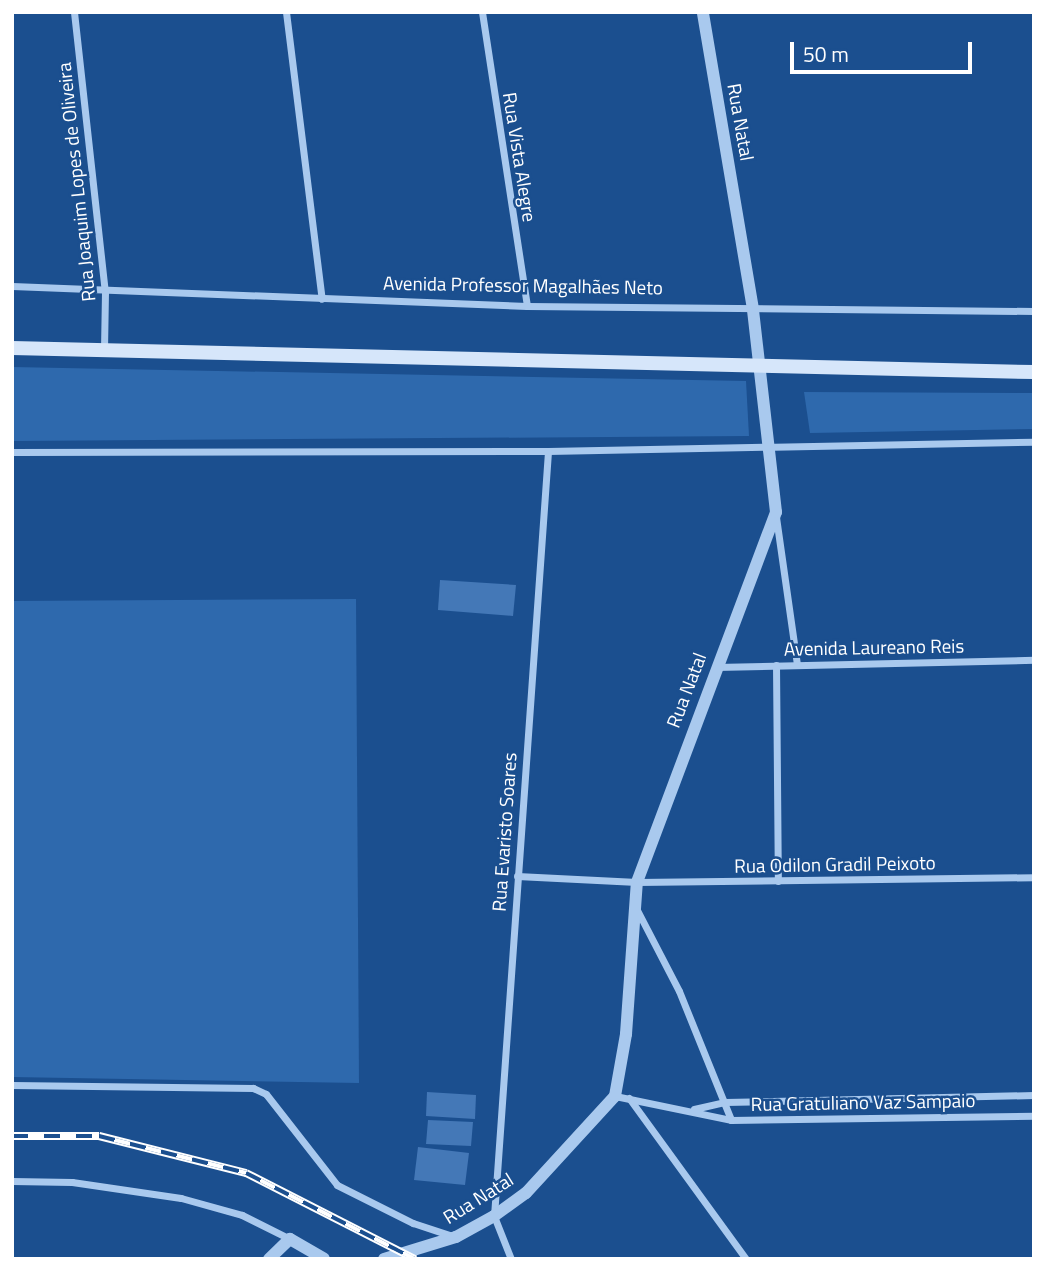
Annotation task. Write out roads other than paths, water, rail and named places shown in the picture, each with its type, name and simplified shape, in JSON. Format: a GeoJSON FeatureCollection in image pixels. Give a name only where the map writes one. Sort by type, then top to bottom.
{"type":"FeatureCollection","features":[{"type":"Feature","properties":{"kind":"main road"},"geometry":{"type":"LineString","coordinates":[[12,348],[759,363],[1034,372]]}},
{"type":"Feature","properties":{"kind":"street","name":"Rua Joaquim Lopes de Oliveira"},"geometry":{"type":"LineString","coordinates":[[74,12],[105,292],[104,350]]}},
{"type":"Feature","properties":{"kind":"street"},"geometry":{"type":"LineString","coordinates":[[286,12],[322,299]]}},
{"type":"Feature","properties":{"kind":"street","name":"Rua Vista Alegre"},"geometry":{"type":"LineString","coordinates":[[482,12],[527,306]]}},
{"type":"Feature","properties":{"kind":"street","name":"Rua Natal"},"geometry":{"type":"LineString","coordinates":[[384,1259],[456,1237],[494,1216],[526,1193],[615,1096],[623,1066],[637,882],[715,667],[776,512],[754,309],[703,12]]}},
{"type":"Feature","properties":{"kind":"street","name":"Avenida Professor Magalhães Neto"},"geometry":{"type":"LineString","coordinates":[[12,286],[105,292],[527,306],[1034,311]]}},
{"type":"Feature","properties":{"kind":"street"},"geometry":{"type":"LineString","coordinates":[[12,452],[548,451],[1034,442]]}},
{"type":"Feature","properties":{"kind":"street","name":"Rua Evaristo Soares"},"geometry":{"type":"LineString","coordinates":[[494,1216],[548,451]]}},
{"type":"Feature","properties":{"kind":"street"},"geometry":{"type":"LineString","coordinates":[[776,512],[797,664]]}},
{"type":"Feature","properties":{"kind":"street","name":"Avenida Laureano Reis"},"geometry":{"type":"LineString","coordinates":[[715,667],[1034,660]]}},
{"type":"Feature","properties":{"kind":"street"},"geometry":{"type":"LineString","coordinates":[[776,665],[778,881]]}},
{"type":"Feature","properties":{"kind":"street","name":"Rua Odilon Gradil Peixoto"},"geometry":{"type":"LineString","coordinates":[[517,876],[637,882],[1034,877]]}},
{"type":"Feature","properties":{"kind":"street"},"geometry":{"type":"LineString","coordinates":[[636,907],[679,991],[731,1120]]}},
{"type":"Feature","properties":{"kind":"street"},"geometry":{"type":"LineString","coordinates":[[12,1085],[253,1088],[266,1094],[337,1185],[413,1223],[456,1237]]}},
{"type":"Feature","properties":{"kind":"street","name":"Rua Gratuliano Vaz Sampaio"},"geometry":{"type":"LineString","coordinates":[[694,1109],[725,1102],[1034,1095]]}},
{"type":"Feature","properties":{"kind":"street","name":"Rua Gratuliano Vaz Sampaio"},"geometry":{"type":"LineString","coordinates":[[615,1096],[694,1109],[731,1120],[1034,1116]]}},
{"type":"Feature","properties":{"kind":"street"},"geometry":{"type":"LineString","coordinates":[[629,1098],[746,1259]]}},
{"type":"Feature","properties":{"kind":"street"},"geometry":{"type":"LineString","coordinates":[[12,1181],[84,1183],[181,1198],[243,1215],[324,1259]]}},
{"type":"Feature","properties":{"kind":"street"},"geometry":{"type":"LineString","coordinates":[[494,1216],[511,1259]]}},
{"type":"Feature","properties":{"kind":"street"},"geometry":{"type":"LineString","coordinates":[[269,1259],[290,1239]]}},
{"type":"Feature","properties":{"kind":"railway"},"geometry":{"type":"LineString","coordinates":[[12,1136],[99,1136],[246,1173],[415,1259]]}}]}
